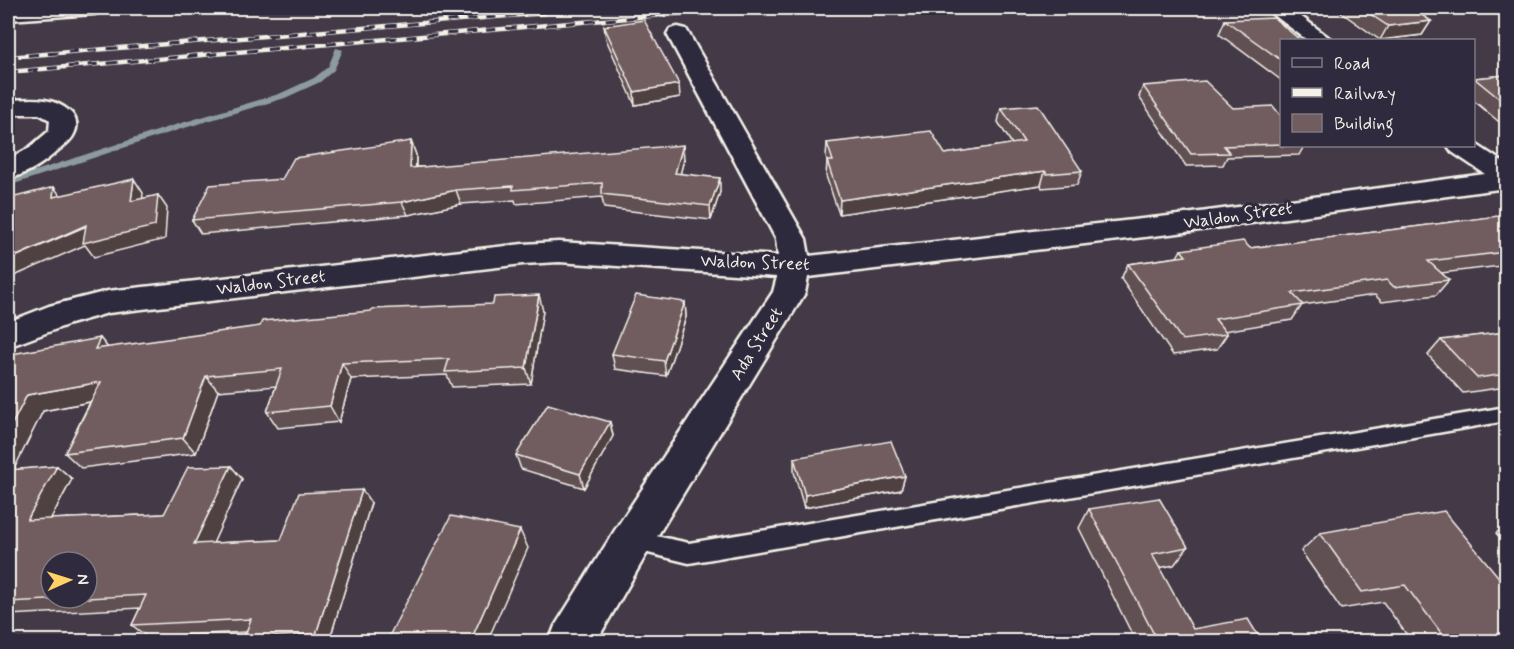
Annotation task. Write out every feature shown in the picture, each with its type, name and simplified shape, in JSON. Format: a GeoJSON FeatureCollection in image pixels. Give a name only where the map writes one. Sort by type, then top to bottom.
{"type":"FeatureCollection","features":[{"type":"Feature","properties":{"kind":"street"},"geometry":{"type":"LineString","coordinates":[[8,14],[94,8]]}},
{"type":"Feature","properties":{"kind":"street"},"geometry":{"type":"LineString","coordinates":[[1277,8],[1320,39]]}},
{"type":"Feature","properties":{"kind":"street","name":"Ada Street"},"geometry":{"type":"LineString","coordinates":[[571,642],[632,540],[789,293],[795,268],[791,239],[678,34]]}},
{"type":"Feature","properties":{"kind":"street"},"geometry":{"type":"LineString","coordinates":[[8,107],[43,107],[63,117],[62,134],[38,154],[8,171]]}},
{"type":"Feature","properties":{"kind":"street"},"geometry":{"type":"LineString","coordinates":[[1462,147],[1506,178]]}},
{"type":"Feature","properties":{"kind":"street","name":"Waldon Street"},"geometry":{"type":"LineString","coordinates":[[8,335],[61,314],[108,302],[523,254],[559,252],[795,268],[1178,224],[1506,178]]}},
{"type":"Feature","properties":{"kind":"lane"},"geometry":{"type":"LineString","coordinates":[[632,540],[689,553],[1506,414]]}},
{"type":"Feature","properties":{"kind":"building"},"geometry":{"type":"Polygon","coordinates":[[[1361,8],[1411,8],[1431,21],[1388,26],[1361,8]]]}},
{"type":"Feature","properties":{"kind":"building"},"geometry":{"type":"Polygon","coordinates":[[[1274,18],[1299,39],[1280,39],[1280,59],[1225,20],[1274,18]]]}},
{"type":"Feature","properties":{"kind":"building"},"geometry":{"type":"Polygon","coordinates":[[[644,20],[679,84],[634,92],[604,26],[644,20]]]}},
{"type":"Feature","properties":{"kind":"building"},"geometry":{"type":"Polygon","coordinates":[[[1506,75],[1506,104],[1475,79],[1506,75]]]}},
{"type":"Feature","properties":{"kind":"building"},"geometry":{"type":"Polygon","coordinates":[[[1205,81],[1233,108],[1273,106],[1280,115],[1280,144],[1224,146],[1230,153],[1191,154],[1143,86],[1205,81]]]}},
{"type":"Feature","properties":{"kind":"building"},"geometry":{"type":"Polygon","coordinates":[[[1038,105],[1082,171],[1047,174],[1045,171],[840,200],[827,161],[833,161],[827,143],[931,131],[945,154],[1024,142],[1001,108],[1038,105]]]}},
{"type":"Feature","properties":{"kind":"building"},"geometry":{"type":"Polygon","coordinates":[[[411,141],[410,168],[683,145],[675,173],[720,178],[710,206],[602,194],[602,183],[513,190],[513,186],[456,190],[402,202],[192,220],[210,185],[282,179],[294,158],[411,141]]]}},
{"type":"Feature","properties":{"kind":"building"},"geometry":{"type":"Polygon","coordinates":[[[134,179],[131,201],[158,195],[155,226],[83,243],[86,225],[8,260],[8,219],[11,198],[54,187],[53,197],[134,179]]]}},
{"type":"Feature","properties":{"kind":"building"},"geometry":{"type":"Polygon","coordinates":[[[1506,215],[1506,252],[1428,261],[1449,280],[1394,287],[1387,280],[1292,293],[1303,305],[1215,319],[1227,334],[1182,340],[1128,264],[1186,256],[1181,250],[1243,241],[1250,248],[1506,215]]]}},
{"type":"Feature","properties":{"kind":"building"},"geometry":{"type":"Polygon","coordinates":[[[539,295],[526,368],[445,372],[449,359],[342,363],[330,406],[267,412],[282,369],[206,376],[183,438],[65,453],[101,382],[27,395],[8,432],[8,362],[12,354],[100,338],[95,349],[260,326],[262,321],[371,311],[372,309],[493,304],[494,297],[539,295]]]}},
{"type":"Feature","properties":{"kind":"building"},"geometry":{"type":"Polygon","coordinates":[[[636,295],[685,302],[664,361],[612,354],[636,295]]]}},
{"type":"Feature","properties":{"kind":"building"},"geometry":{"type":"Polygon","coordinates":[[[1506,332],[1506,374],[1477,378],[1441,340],[1506,332]]]}},
{"type":"Feature","properties":{"kind":"building"},"geometry":{"type":"Polygon","coordinates":[[[548,404],[610,422],[580,474],[516,455],[548,404]]]}},
{"type":"Feature","properties":{"kind":"building"},"geometry":{"type":"Polygon","coordinates":[[[891,441],[905,476],[805,495],[794,458],[891,441]]]}},
{"type":"Feature","properties":{"kind":"building"},"geometry":{"type":"Polygon","coordinates":[[[57,466],[27,520],[164,514],[188,467],[231,466],[194,544],[281,540],[299,493],[362,490],[316,634],[244,638],[251,619],[132,625],[146,595],[99,597],[99,550],[39,550],[39,600],[8,602],[8,470],[57,466]]]}},
{"type":"Feature","properties":{"kind":"building"},"geometry":{"type":"Polygon","coordinates":[[[1159,498],[1188,547],[1152,554],[1193,629],[1248,619],[1262,642],[1158,642],[1089,509],[1159,498]]]}},
{"type":"Feature","properties":{"kind":"building"},"geometry":{"type":"Polygon","coordinates":[[[1444,511],[1506,586],[1506,642],[1448,642],[1405,585],[1362,592],[1320,533],[1444,511]]]}},
{"type":"Feature","properties":{"kind":"building"},"geometry":{"type":"Polygon","coordinates":[[[451,516],[520,530],[470,642],[386,642],[451,516]]]}},
{"type":"Feature","properties":{"kind":"waterway"},"geometry":{"type":"LineString","coordinates":[[8,183],[178,127],[282,96],[317,80],[331,68],[339,50]]}},
{"type":"Feature","properties":{"kind":"railway"},"geometry":{"type":"LineString","coordinates":[[8,57],[607,8]]}},
{"type":"Feature","properties":{"kind":"railway"},"geometry":{"type":"LineString","coordinates":[[8,72],[743,8]]}}]}
